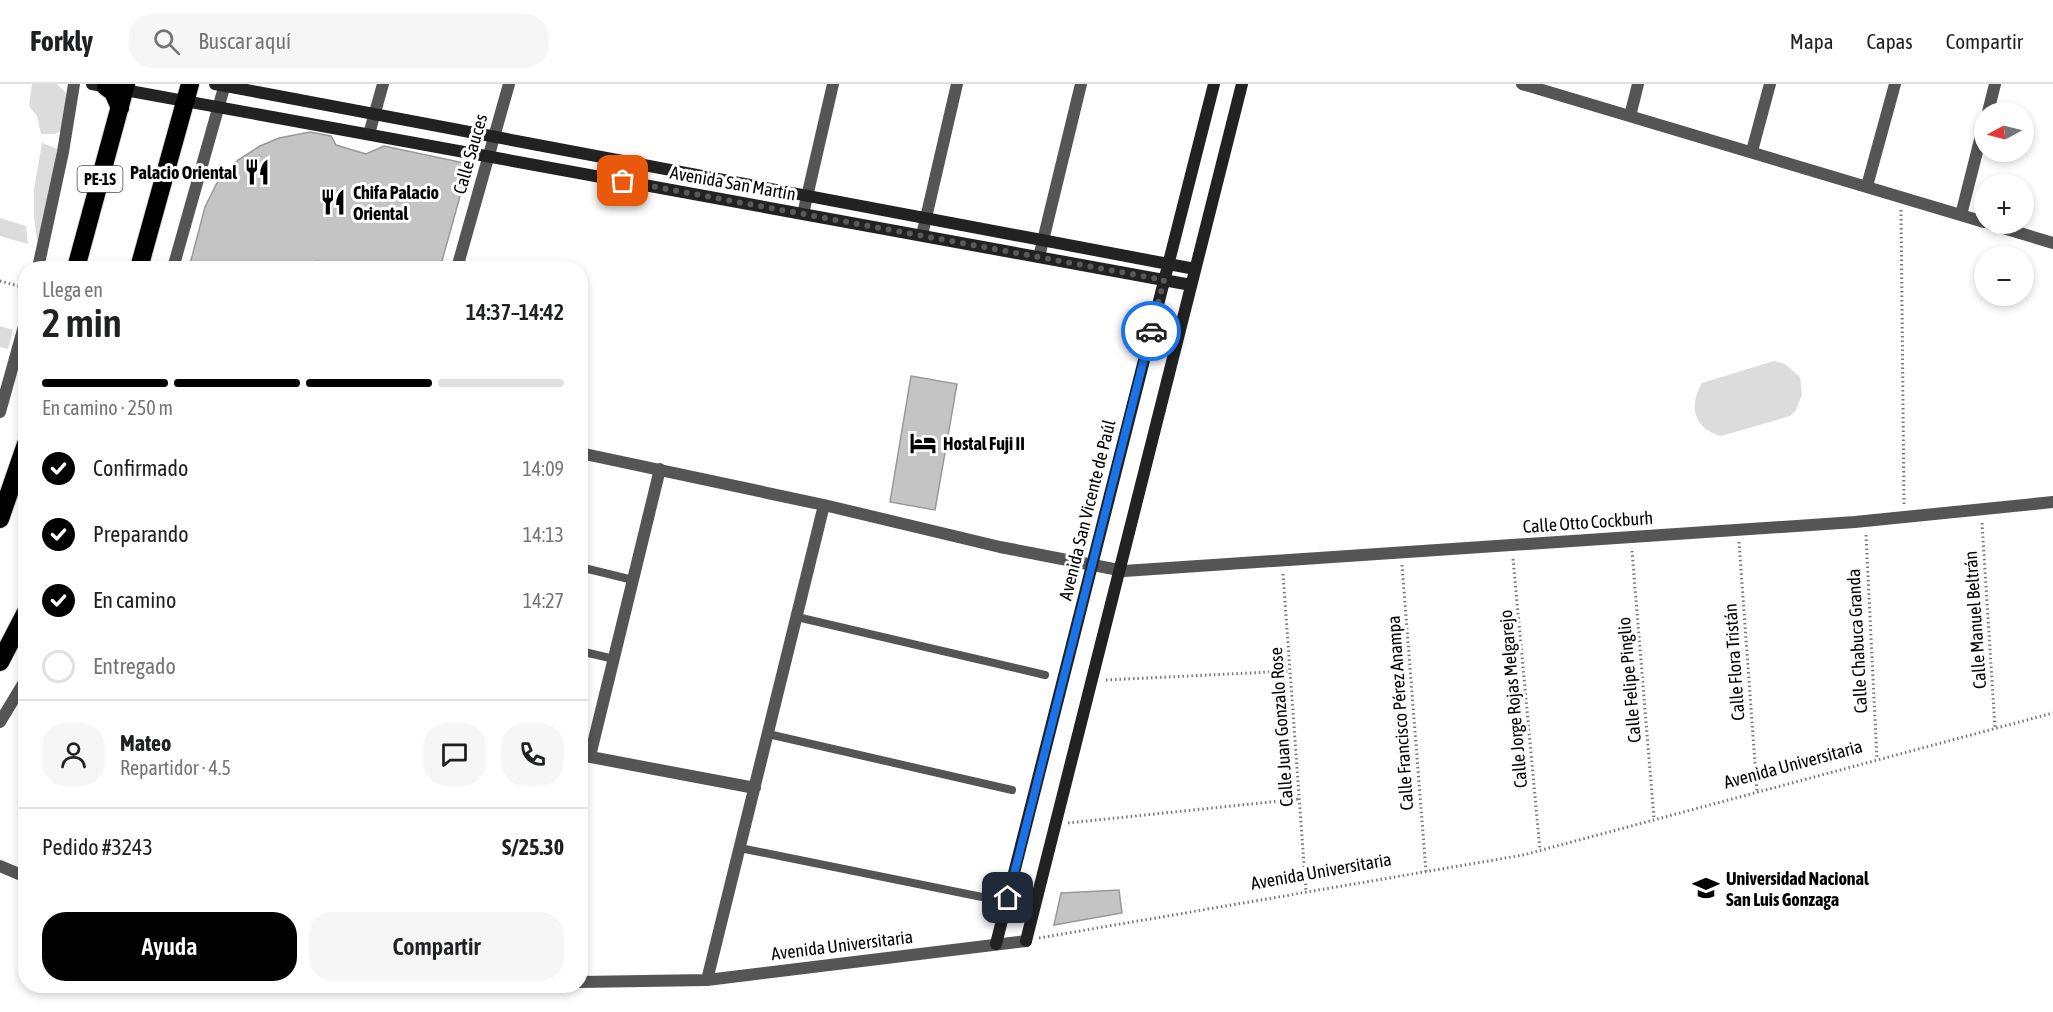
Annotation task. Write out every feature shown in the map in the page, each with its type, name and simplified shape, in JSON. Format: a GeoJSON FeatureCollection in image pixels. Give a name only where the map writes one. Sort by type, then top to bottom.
{"type":"FeatureCollection","features":[{"type":"Feature","properties":{"kind":"highway"},"geometry":{"type":"LineString","coordinates":[[99,85],[113,92],[120,108]]}},
{"type":"Feature","properties":{"kind":"highway","name":"PE-1S"},"geometry":{"type":"LineString","coordinates":[[78,261],[126,87]]}},
{"type":"Feature","properties":{"kind":"highway"},"geometry":{"type":"LineString","coordinates":[[141,261],[188,92]]}},
{"type":"Feature","properties":{"kind":"highway"},"geometry":{"type":"LineString","coordinates":[[1,512],[18,466]]}},
{"type":"Feature","properties":{"kind":"highway"},"geometry":{"type":"LineString","coordinates":[[0,662],[18,627]]}},
{"type":"Feature","properties":{"kind":"main road","name":"Avenida San Martín"},"geometry":{"type":"LineString","coordinates":[[221,84],[1195,268]]}},
{"type":"Feature","properties":{"kind":"main road","name":"Avenida San Vicente de Paúl"},"geometry":{"type":"LineString","coordinates":[[996,944],[1214,84]]}},
{"type":"Feature","properties":{"kind":"main road"},"geometry":{"type":"LineString","coordinates":[[1026,941],[1242,84]]}},
{"type":"Feature","properties":{"kind":"main road","name":"Avenida San Martín"},"geometry":{"type":"LineString","coordinates":[[99,85],[188,92],[219,106],[1191,285]]}},
{"type":"Feature","properties":{"kind":"street"},"geometry":{"type":"LineString","coordinates":[[40,261],[63,152],[74,84]]}},
{"type":"Feature","properties":{"kind":"street"},"geometry":{"type":"LineString","coordinates":[[175,261],[219,106],[221,84]]}},
{"type":"Feature","properties":{"kind":"street"},"geometry":{"type":"LineString","coordinates":[[369,134],[383,84]]}},
{"type":"Feature","properties":{"kind":"street","name":"Calle Sauces"},"geometry":{"type":"LineString","coordinates":[[459,261],[509,84]]}},
{"type":"Feature","properties":{"kind":"street"},"geometry":{"type":"LineString","coordinates":[[803,214],[833,84]]}},
{"type":"Feature","properties":{"kind":"street"},"geometry":{"type":"LineString","coordinates":[[922,235],[957,84]]}},
{"type":"Feature","properties":{"kind":"street"},"geometry":{"type":"LineString","coordinates":[[1039,257],[1081,84]]}},
{"type":"Feature","properties":{"kind":"street"},"geometry":{"type":"LineString","coordinates":[[1522,84],[1974,219]]}},
{"type":"Feature","properties":{"kind":"street"},"geometry":{"type":"LineString","coordinates":[[1630,116],[1638,84]]}},
{"type":"Feature","properties":{"kind":"street"},"geometry":{"type":"LineString","coordinates":[[1752,151],[1770,84]]}},
{"type":"Feature","properties":{"kind":"street"},"geometry":{"type":"LineString","coordinates":[[1867,186],[1895,84]]}},
{"type":"Feature","properties":{"kind":"street"},"geometry":{"type":"LineString","coordinates":[[1990,102],[1995,84]]}},
{"type":"Feature","properties":{"kind":"street"},"geometry":{"type":"LineString","coordinates":[[1961,214],[1974,162]]}},
{"type":"Feature","properties":{"kind":"street"},"geometry":{"type":"LineString","coordinates":[[2023,234],[2053,243]]}},
{"type":"Feature","properties":{"kind":"street"},"geometry":{"type":"LineString","coordinates":[[0,412],[18,348]]}},
{"type":"Feature","properties":{"kind":"street","name":"Calle Otto Cockburh"},"geometry":{"type":"LineString","coordinates":[[588,455],[1000,547],[1124,571],[1865,521],[2053,502]]}},
{"type":"Feature","properties":{"kind":"street"},"geometry":{"type":"LineString","coordinates":[[588,745],[614,659],[660,470]]}},
{"type":"Feature","properties":{"kind":"street"},"geometry":{"type":"LineString","coordinates":[[707,980],[824,506]]}},
{"type":"Feature","properties":{"kind":"street"},"geometry":{"type":"LineString","coordinates":[[0,722],[18,692]]}},
{"type":"Feature","properties":{"kind":"street"},"geometry":{"type":"LineString","coordinates":[[588,756],[755,789]]}},
{"type":"Feature","properties":{"kind":"street"},"geometry":{"type":"LineString","coordinates":[[0,866],[18,874]]}},
{"type":"Feature","properties":{"kind":"street","name":"Avenida Universitaria"},"geometry":{"type":"LineString","coordinates":[[588,982],[707,980],[1026,941]]}},
{"type":"Feature","properties":{"kind":"lane"},"geometry":{"type":"LineString","coordinates":[[588,569],[633,580]]}},
{"type":"Feature","properties":{"kind":"lane"},"geometry":{"type":"LineString","coordinates":[[797,617],[1045,675]]}},
{"type":"Feature","properties":{"kind":"lane"},"geometry":{"type":"LineString","coordinates":[[588,653],[614,659]]}},
{"type":"Feature","properties":{"kind":"lane"},"geometry":{"type":"LineString","coordinates":[[768,734],[1012,790]]}},
{"type":"Feature","properties":{"kind":"lane"},"geometry":{"type":"LineString","coordinates":[[740,848],[982,897]]}},
{"type":"Feature","properties":{"kind":"path"},"geometry":{"type":"LineString","coordinates":[[1901,196],[1905,517]]}},
{"type":"Feature","properties":{"kind":"path"},"geometry":{"type":"LineString","coordinates":[[0,281],[18,286]]}},
{"type":"Feature","properties":{"kind":"path","name":"Calle Manuel Beltrán"},"geometry":{"type":"LineString","coordinates":[[1981,510],[1995,728]]}},
{"type":"Feature","properties":{"kind":"path","name":"Calle Chabuca Granda"},"geometry":{"type":"LineString","coordinates":[[1865,521],[1877,760]]}},
{"type":"Feature","properties":{"kind":"path","name":"Calle Flora Tristán"},"geometry":{"type":"LineString","coordinates":[[1738,530],[1757,791]]}},
{"type":"Feature","properties":{"kind":"path","name":"Calle Felipe Pinglio"},"geometry":{"type":"LineString","coordinates":[[1631,537],[1654,820]]}},
{"type":"Feature","properties":{"kind":"path","name":"Calle Jorge Rojas Melgarejo"},"geometry":{"type":"LineString","coordinates":[[1512,545],[1540,850]]}},
{"type":"Feature","properties":{"kind":"path","name":"Calle Francisco Pérez Anampa"},"geometry":{"type":"LineString","coordinates":[[1401,552],[1426,872]]}},
{"type":"Feature","properties":{"kind":"path","name":"Calle Juan Gonzalo Rose"},"geometry":{"type":"LineString","coordinates":[[1282,560],[1306,892]]}},
{"type":"Feature","properties":{"kind":"path"},"geometry":{"type":"LineString","coordinates":[[1091,680],[1290,671]]}},
{"type":"Feature","properties":{"kind":"path","name":"Avenida Universitaria"},"geometry":{"type":"LineString","coordinates":[[1026,941],[1540,850],[2053,713]]}},
{"type":"Feature","properties":{"kind":"path"},"geometry":{"type":"LineString","coordinates":[[1055,825],[1299,799]]}},
{"type":"Feature","properties":{"kind":"shaded area"},"geometry":{"type":"Polygon","coordinates":[[[32,84],[57,84],[66,93],[61,131],[55,134],[41,134],[37,116],[29,106],[32,84]]]}},
{"type":"Feature","properties":{"kind":"shaded area"},"geometry":{"type":"Polygon","coordinates":[[[42,143],[58,149],[45,232],[37,241],[34,189],[42,143]]]}},
{"type":"Feature","properties":{"kind":"shaded area"},"geometry":{"type":"Polygon","coordinates":[[[0,218],[26,226],[28,244],[0,236],[0,218]]]}},
{"type":"Feature","properties":{"kind":"shaded area"},"geometry":{"type":"Polygon","coordinates":[[[0,326],[13,330],[8,349],[0,347],[0,326]]]}},
{"type":"Feature","properties":{"kind":"shaded area"},"geometry":{"type":"Polygon","coordinates":[[[1774,361],[1785,364],[1800,377],[1802,394],[1796,410],[1790,416],[1721,436],[1712,433],[1699,422],[1695,400],[1702,383],[1774,361]]]}},
{"type":"Feature","properties":{"kind":"building","name":"Chifa Palacio Oriental"},"geometry":{"type":"Polygon","coordinates":[[[310,132],[331,136],[336,145],[366,154],[384,146],[469,164],[442,261],[191,261],[205,207],[217,183],[238,160],[260,146],[279,138],[310,132]]]}},
{"type":"Feature","properties":{"kind":"building","name":"Hostal Fuji II"},"geometry":{"type":"Polygon","coordinates":[[[911,376],[957,384],[935,510],[890,502],[911,376]]]}},
{"type":"Feature","properties":{"kind":"building"},"geometry":{"type":"Polygon","coordinates":[[[1119,890],[1122,913],[1054,925],[1061,893],[1119,890]]]}},
{"type":"Feature","properties":{"kind":"way so far"},"geometry":{"type":"LineString","coordinates":[[623,181],[1164,280],[1151,331]]}},
{"type":"Feature","properties":{"kind":"place","name":"Palacio Oriental"},"geometry":{"type":"Point","coordinates":[257,172]}},
{"type":"Feature","properties":{"kind":"place","name":"Chifa Palacio Oriental"},"geometry":{"type":"Point","coordinates":[333,202]}},
{"type":"Feature","properties":{"kind":"place","name":"Hostal Fuji II"},"geometry":{"type":"Point","coordinates":[923,443]}},
{"type":"Feature","properties":{"kind":"place","name":"Universidad Nacional San Luis Gonzaga"},"geometry":{"type":"Point","coordinates":[1706,888]}},
{"type":"Feature","properties":{"kind":"route"},"geometry":{"type":"LineString","coordinates":[[1008,898],[1151,331]]}}]}
